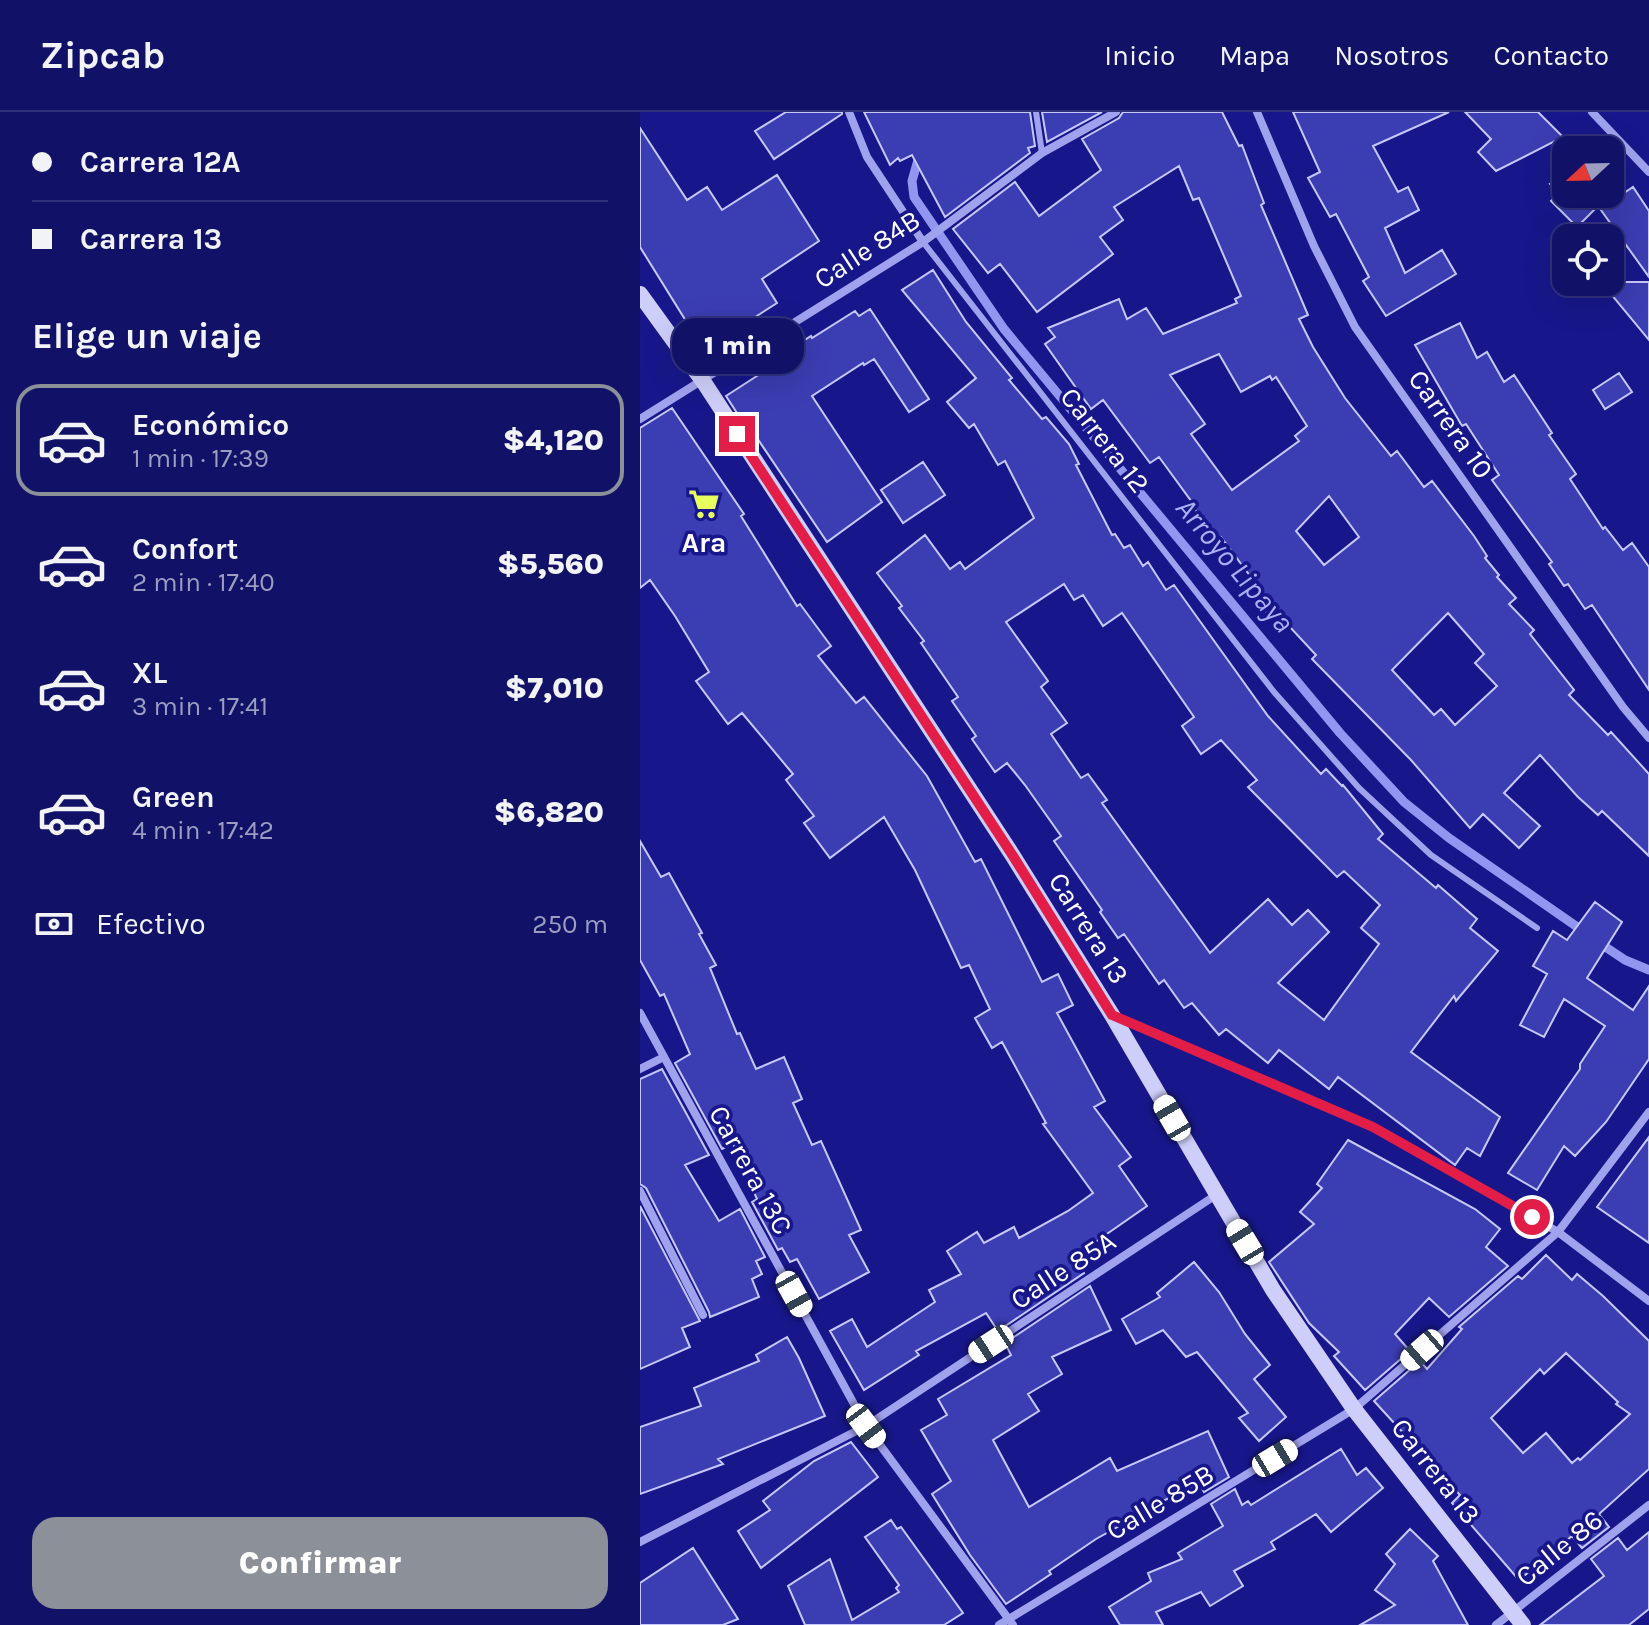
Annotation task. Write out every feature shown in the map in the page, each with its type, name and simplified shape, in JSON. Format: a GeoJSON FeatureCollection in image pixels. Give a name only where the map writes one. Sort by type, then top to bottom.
{"type":"FeatureCollection","features":[{"type":"Feature","properties":{"kind":"street","name":"Carrera 12"},"geometry":{"type":"LineString","coordinates":[[849,112],[867,157],[925,239]]}},
{"type":"Feature","properties":{"kind":"street","name":"Calle 84B"},"geometry":{"type":"LineString","coordinates":[[640,419],[925,239],[1042,153],[1116,112]]}},
{"type":"Feature","properties":{"kind":"street","name":"Carrera 10"},"geometry":{"type":"LineString","coordinates":[[1257,112],[1314,246],[1355,327],[1623,707],[1649,738]]}},
{"type":"Feature","properties":{"kind":"street"},"geometry":{"type":"LineString","coordinates":[[1592,112],[1649,172]]}},
{"type":"Feature","properties":{"kind":"street","name":"Carrera 13"},"geometry":{"type":"LineString","coordinates":[[640,294],[703,381],[1013,856],[1112,1015],[1273,1290],[1354,1409],[1518,1619]]}},
{"type":"Feature","properties":{"kind":"street","name":"Carrera 13C"},"geometry":{"type":"LineString","coordinates":[[640,1013],[866,1426],[1011,1622]]}},
{"type":"Feature","properties":{"kind":"street"},"geometry":{"type":"LineString","coordinates":[[1112,1015],[1373,1127],[1558,1232],[1649,1301]]}},
{"type":"Feature","properties":{"kind":"street"},"geometry":{"type":"LineString","coordinates":[[640,1069],[664,1057]]}},
{"type":"Feature","properties":{"kind":"street","name":"Calle 85B"},"geometry":{"type":"LineString","coordinates":[[999,1625],[1011,1622],[1354,1409],[1558,1232],[1649,1112]]}},
{"type":"Feature","properties":{"kind":"street"},"geometry":{"type":"LineString","coordinates":[[640,1191],[703,1315]]}},
{"type":"Feature","properties":{"kind":"street","name":"Calle 85A"},"geometry":{"type":"LineString","coordinates":[[640,1542],[866,1426],[1216,1195]]}},
{"type":"Feature","properties":{"kind":"street","name":"Calle 86"},"geometry":{"type":"LineString","coordinates":[[1496,1625],[1518,1619],[1649,1505]]}},
{"type":"Feature","properties":{"kind":"lane"},"geometry":{"type":"LineString","coordinates":[[1036,112],[1042,153]]}},
{"type":"Feature","properties":{"kind":"lane","name":"Carrera 12"},"geometry":{"type":"LineString","coordinates":[[925,239],[1274,692],[1359,788],[1431,855],[1537,928]]}},
{"type":"Feature","properties":{"kind":"building"},"geometry":{"type":"Polygon","coordinates":[[[786,112],[842,114],[774,159],[755,131],[786,112]]]}},
{"type":"Feature","properties":{"kind":"building"},"geometry":{"type":"Polygon","coordinates":[[[864,112],[1030,112],[1035,146],[1028,148],[1030,153],[945,217],[912,155],[900,161],[898,158],[890,165],[864,112]]]}},
{"type":"Feature","properties":{"kind":"building"},"geometry":{"type":"Polygon","coordinates":[[[1042,112],[1102,112],[1047,142],[1042,112]]]}},
{"type":"Feature","properties":{"kind":"building"},"geometry":{"type":"Polygon","coordinates":[[[1123,112],[1222,112],[1239,146],[1242,145],[1264,203],[1261,205],[1308,315],[1299,319],[1345,398],[1391,456],[1397,451],[1424,487],[1432,481],[1474,536],[1487,556],[1485,558],[1499,575],[1497,577],[1516,598],[1509,604],[1534,630],[1530,634],[1574,690],[1569,695],[1608,735],[1611,732],[1649,774],[1649,856],[1602,811],[1598,815],[1578,797],[1540,755],[1504,793],[1540,826],[1519,848],[1483,814],[1470,828],[1411,760],[1312,659],[1316,655],[1276,612],[1270,617],[1255,598],[1262,592],[1221,537],[1218,539],[1192,506],[1159,457],[1150,463],[1103,400],[1091,409],[1045,344],[1055,337],[1048,328],[1119,299],[1127,319],[1146,308],[1163,334],[1237,303],[1235,299],[1241,296],[1199,198],[1193,200],[1179,166],[1114,207],[1123,220],[1100,237],[1113,254],[1037,312],[1000,264],[988,273],[953,229],[1015,182],[1039,216],[1101,170],[1082,139],[1119,118],[1123,112]],[[1219,354],[1170,375],[1205,424],[1191,434],[1232,490],[1299,441],[1295,436],[1307,426],[1276,377],[1272,380],[1270,376],[1241,392],[1219,354]],[[1329,496],[1296,531],[1324,565],[1359,537],[1329,496]],[[1448,613],[1392,670],[1434,715],[1441,709],[1455,725],[1497,686],[1475,663],[1484,654],[1448,613]]]}},
{"type":"Feature","properties":{"kind":"building"},"geometry":{"type":"Polygon","coordinates":[[[1293,112],[1449,112],[1373,146],[1398,192],[1408,187],[1419,210],[1385,228],[1405,273],[1442,250],[1456,274],[1386,316],[1363,281],[1369,277],[1336,214],[1330,217],[1308,178],[1320,172],[1293,112]]]}},
{"type":"Feature","properties":{"kind":"building"},"geometry":{"type":"Polygon","coordinates":[[[1465,112],[1538,112],[1562,136],[1552,136],[1552,143],[1496,171],[1478,152],[1491,139],[1465,112]]]}},
{"type":"Feature","properties":{"kind":"building"},"geometry":{"type":"Polygon","coordinates":[[[640,128],[687,200],[707,187],[722,210],[777,175],[819,241],[762,279],[777,303],[704,350],[640,247],[640,128]]]}},
{"type":"Feature","properties":{"kind":"building"},"geometry":{"type":"Polygon","coordinates":[[[1633,187],[1649,211],[1649,277],[1624,242],[1624,224],[1611,224],[1599,208],[1624,208],[1624,193],[1633,187]]]}},
{"type":"Feature","properties":{"kind":"building"},"geometry":{"type":"Polygon","coordinates":[[[1558,208],[1596,208],[1580,224],[1574,224],[1558,208]]]}},
{"type":"Feature","properties":{"kind":"building"},"geometry":{"type":"Polygon","coordinates":[[[933,270],[966,322],[1012,378],[1009,380],[1042,419],[1046,417],[1069,444],[1079,464],[1076,465],[1112,535],[1115,534],[1124,548],[1130,545],[1143,566],[1148,562],[1166,590],[1174,585],[1268,716],[1321,774],[1326,769],[1343,785],[1383,834],[1378,839],[1477,919],[1470,928],[1498,951],[1456,1001],[1454,996],[1411,1052],[1500,1117],[1480,1156],[1467,1148],[1455,1165],[1338,1077],[1329,1089],[1279,1050],[1268,1063],[1226,1029],[1219,1035],[1192,1003],[1184,1008],[1164,980],[1159,984],[1124,934],[1118,938],[1054,841],[1061,836],[1025,785],[1007,763],[995,772],[972,739],[976,736],[952,701],[958,697],[921,643],[924,641],[899,608],[902,606],[877,573],[925,535],[950,569],[960,562],[965,569],[1034,518],[1005,461],[998,465],[974,424],[969,428],[947,402],[976,378],[902,290],[933,270]],[[1064,584],[1006,622],[1048,681],[1041,687],[1067,723],[1051,734],[1081,778],[1088,774],[1107,800],[1102,803],[1210,953],[1268,899],[1292,925],[1308,910],[1329,932],[1278,983],[1324,1020],[1379,944],[1361,928],[1380,905],[1344,871],[1337,877],[1248,787],[1257,780],[1221,740],[1201,754],[1182,726],[1194,717],[1122,613],[1103,626],[1083,595],[1074,600],[1064,584]]]}},
{"type":"Feature","properties":{"kind":"building"},"geometry":{"type":"Polygon","coordinates":[[[1624,282],[1649,282],[1649,340],[1613,296],[1624,296],[1624,282]]]}},
{"type":"Feature","properties":{"kind":"building"},"geometry":{"type":"Polygon","coordinates":[[[870,309],[929,399],[909,412],[874,359],[812,396],[882,502],[827,542],[726,396],[763,372],[761,368],[811,336],[855,311],[859,316],[870,309]]]}},
{"type":"Feature","properties":{"kind":"building"},"geometry":{"type":"Polygon","coordinates":[[[1460,323],[1477,358],[1487,352],[1504,382],[1514,375],[1576,474],[1570,479],[1603,529],[1605,527],[1623,550],[1632,543],[1649,567],[1649,690],[1592,605],[1585,609],[1568,584],[1564,586],[1549,564],[1552,562],[1492,480],[1499,475],[1466,424],[1462,426],[1415,345],[1460,323]]]}},
{"type":"Feature","properties":{"kind":"building"},"geometry":{"type":"Polygon","coordinates":[[[1619,373],[1632,392],[1605,409],[1593,390],[1619,373]]]}},
{"type":"Feature","properties":{"kind":"building"},"geometry":{"type":"Polygon","coordinates":[[[672,408],[744,514],[741,516],[797,606],[800,604],[831,646],[818,656],[856,703],[864,697],[927,776],[975,862],[981,859],[1042,982],[1058,974],[1073,1005],[1057,1013],[1105,1101],[1094,1107],[1131,1157],[1119,1166],[1147,1206],[1081,1252],[1083,1256],[1078,1258],[1084,1273],[998,1331],[986,1313],[916,1351],[919,1355],[864,1390],[830,1331],[852,1319],[867,1347],[935,1302],[929,1290],[961,1274],[947,1251],[977,1232],[984,1243],[1014,1227],[1019,1238],[1093,1193],[1043,1124],[1046,1123],[1002,1042],[992,1048],[975,1018],[990,1009],[969,965],[961,968],[915,870],[884,817],[830,858],[804,823],[814,816],[786,780],[793,774],[742,713],[728,724],[696,681],[709,672],[675,616],[650,580],[640,588],[640,428],[672,408]]]}},
{"type":"Feature","properties":{"kind":"building"},"geometry":{"type":"Polygon","coordinates":[[[923,462],[945,495],[903,523],[881,490],[923,462]]]}},
{"type":"Feature","properties":{"kind":"building"},"geometry":{"type":"Polygon","coordinates":[[[640,841],[661,877],[669,873],[702,933],[699,934],[716,965],[710,968],[737,1034],[740,1033],[756,1069],[784,1057],[802,1099],[793,1103],[812,1145],[821,1141],[861,1230],[849,1235],[869,1272],[819,1299],[797,1259],[790,1262],[782,1248],[778,1250],[752,1202],[757,1199],[733,1144],[722,1149],[675,1063],[690,1054],[664,994],[660,996],[640,960],[640,841]]]}},
{"type":"Feature","properties":{"kind":"building"},"geometry":{"type":"Polygon","coordinates":[[[1595,902],[1622,922],[1587,978],[1633,1010],[1649,986],[1649,1059],[1606,1122],[1575,1156],[1564,1146],[1537,1190],[1508,1173],[1580,1069],[1580,1064],[1605,1026],[1564,999],[1544,1037],[1520,1025],[1547,974],[1533,966],[1553,931],[1567,940],[1595,902]]]}},
{"type":"Feature","properties":{"kind":"building"},"geometry":{"type":"Polygon","coordinates":[[[662,1069],[709,1155],[685,1165],[719,1221],[740,1209],[765,1257],[756,1261],[762,1274],[752,1279],[759,1297],[710,1317],[646,1188],[640,1184],[640,1079],[662,1069]]]}},
{"type":"Feature","properties":{"kind":"building"},"geometry":{"type":"Polygon","coordinates":[[[1649,1137],[1649,1243],[1597,1207],[1649,1137]]]}},
{"type":"Feature","properties":{"kind":"building"},"geometry":{"type":"Polygon","coordinates":[[[1348,1140],[1475,1209],[1500,1229],[1486,1247],[1508,1266],[1449,1317],[1429,1298],[1395,1334],[1410,1351],[1365,1390],[1334,1356],[1339,1352],[1309,1323],[1269,1262],[1314,1224],[1300,1212],[1322,1188],[1317,1184],[1348,1140]]]}},
{"type":"Feature","properties":{"kind":"building"},"geometry":{"type":"Polygon","coordinates":[[[640,1206],[700,1321],[682,1328],[690,1347],[640,1369],[640,1206]]]}},
{"type":"Feature","properties":{"kind":"building"},"geometry":{"type":"Polygon","coordinates":[[[1546,1255],[1572,1280],[1577,1274],[1649,1341],[1649,1469],[1599,1514],[1609,1527],[1582,1548],[1572,1536],[1519,1580],[1452,1503],[1460,1495],[1374,1401],[1420,1361],[1427,1369],[1462,1329],[1459,1327],[1518,1276],[1522,1279],[1546,1255]],[[1566,1353],[1544,1374],[1540,1369],[1491,1418],[1523,1453],[1546,1433],[1572,1463],[1578,1458],[1580,1460],[1630,1414],[1616,1404],[1618,1402],[1566,1353]]]}},
{"type":"Feature","properties":{"kind":"building"},"geometry":{"type":"Polygon","coordinates":[[[1194,1262],[1270,1365],[1254,1379],[1286,1417],[1259,1441],[1239,1418],[1248,1413],[1197,1352],[1186,1357],[1163,1330],[1136,1344],[1122,1319],[1160,1297],[1157,1293],[1194,1262]]]}},
{"type":"Feature","properties":{"kind":"building"},"geometry":{"type":"Polygon","coordinates":[[[1090,1286],[1111,1330],[1052,1357],[1062,1374],[1028,1394],[1039,1411],[993,1440],[1029,1507],[1110,1458],[1117,1471],[1208,1431],[1229,1477],[1204,1492],[1200,1485],[1139,1511],[1141,1514],[1096,1539],[1006,1604],[970,1555],[932,1494],[951,1481],[921,1430],[947,1415],[938,1399],[1011,1355],[1005,1343],[1090,1286]]]}},
{"type":"Feature","properties":{"kind":"building"},"geometry":{"type":"Polygon","coordinates":[[[787,1337],[825,1416],[718,1459],[723,1464],[640,1494],[640,1427],[701,1406],[694,1388],[759,1361],[756,1355],[787,1337]]]}},
{"type":"Feature","properties":{"kind":"building"},"geometry":{"type":"Polygon","coordinates":[[[851,1442],[878,1477],[761,1568],[738,1531],[770,1510],[763,1501],[814,1461],[851,1442]]]}},
{"type":"Feature","properties":{"kind":"building"},"geometry":{"type":"Polygon","coordinates":[[[1341,1449],[1357,1475],[1366,1468],[1383,1488],[1331,1532],[1316,1514],[1271,1542],[1275,1549],[1234,1571],[1243,1586],[1210,1606],[1201,1592],[1156,1612],[1163,1625],[1120,1625],[1109,1607],[1151,1581],[1148,1573],[1182,1559],[1178,1553],[1223,1526],[1211,1504],[1235,1489],[1242,1505],[1248,1501],[1251,1505],[1341,1449]]]}},
{"type":"Feature","properties":{"kind":"building"},"geometry":{"type":"Polygon","coordinates":[[[891,1520],[897,1529],[901,1527],[963,1613],[944,1625],[805,1625],[788,1586],[830,1559],[852,1620],[899,1592],[896,1588],[899,1585],[865,1537],[891,1520]]]}},
{"type":"Feature","properties":{"kind":"building"},"geometry":{"type":"Polygon","coordinates":[[[1410,1529],[1438,1556],[1433,1561],[1468,1625],[1360,1625],[1395,1605],[1375,1590],[1395,1564],[1386,1554],[1410,1529]]]}},
{"type":"Feature","properties":{"kind":"building"},"geometry":{"type":"Polygon","coordinates":[[[1649,1532],[1649,1609],[1629,1625],[1540,1625],[1604,1576],[1591,1559],[1618,1538],[1627,1550],[1649,1532]]]}},
{"type":"Feature","properties":{"kind":"building"},"geometry":{"type":"Polygon","coordinates":[[[693,1548],[738,1619],[723,1625],[640,1625],[640,1583],[693,1548]]]}},
{"type":"Feature","properties":{"kind":"waterway","name":"Arroyo Lipaya"},"geometry":{"type":"LineString","coordinates":[[920,153],[912,181],[914,197],[1004,329],[1340,733],[1404,802],[1449,838],[1586,933]]}},
{"type":"Feature","properties":{"kind":"waterway","name":"Arroyo Lipaya"},"geometry":{"type":"LineString","coordinates":[[1598,942],[1625,960],[1649,970]]}},
{"type":"Feature","properties":{"kind":"place","name":"Ara"},"geometry":{"type":"Point","coordinates":[704,504]}},
{"type":"Feature","properties":{"kind":"route"},"geometry":{"type":"LineString","coordinates":[[737,434],[1013,856],[1112,1015],[1373,1127],[1532,1217]]}}]}
